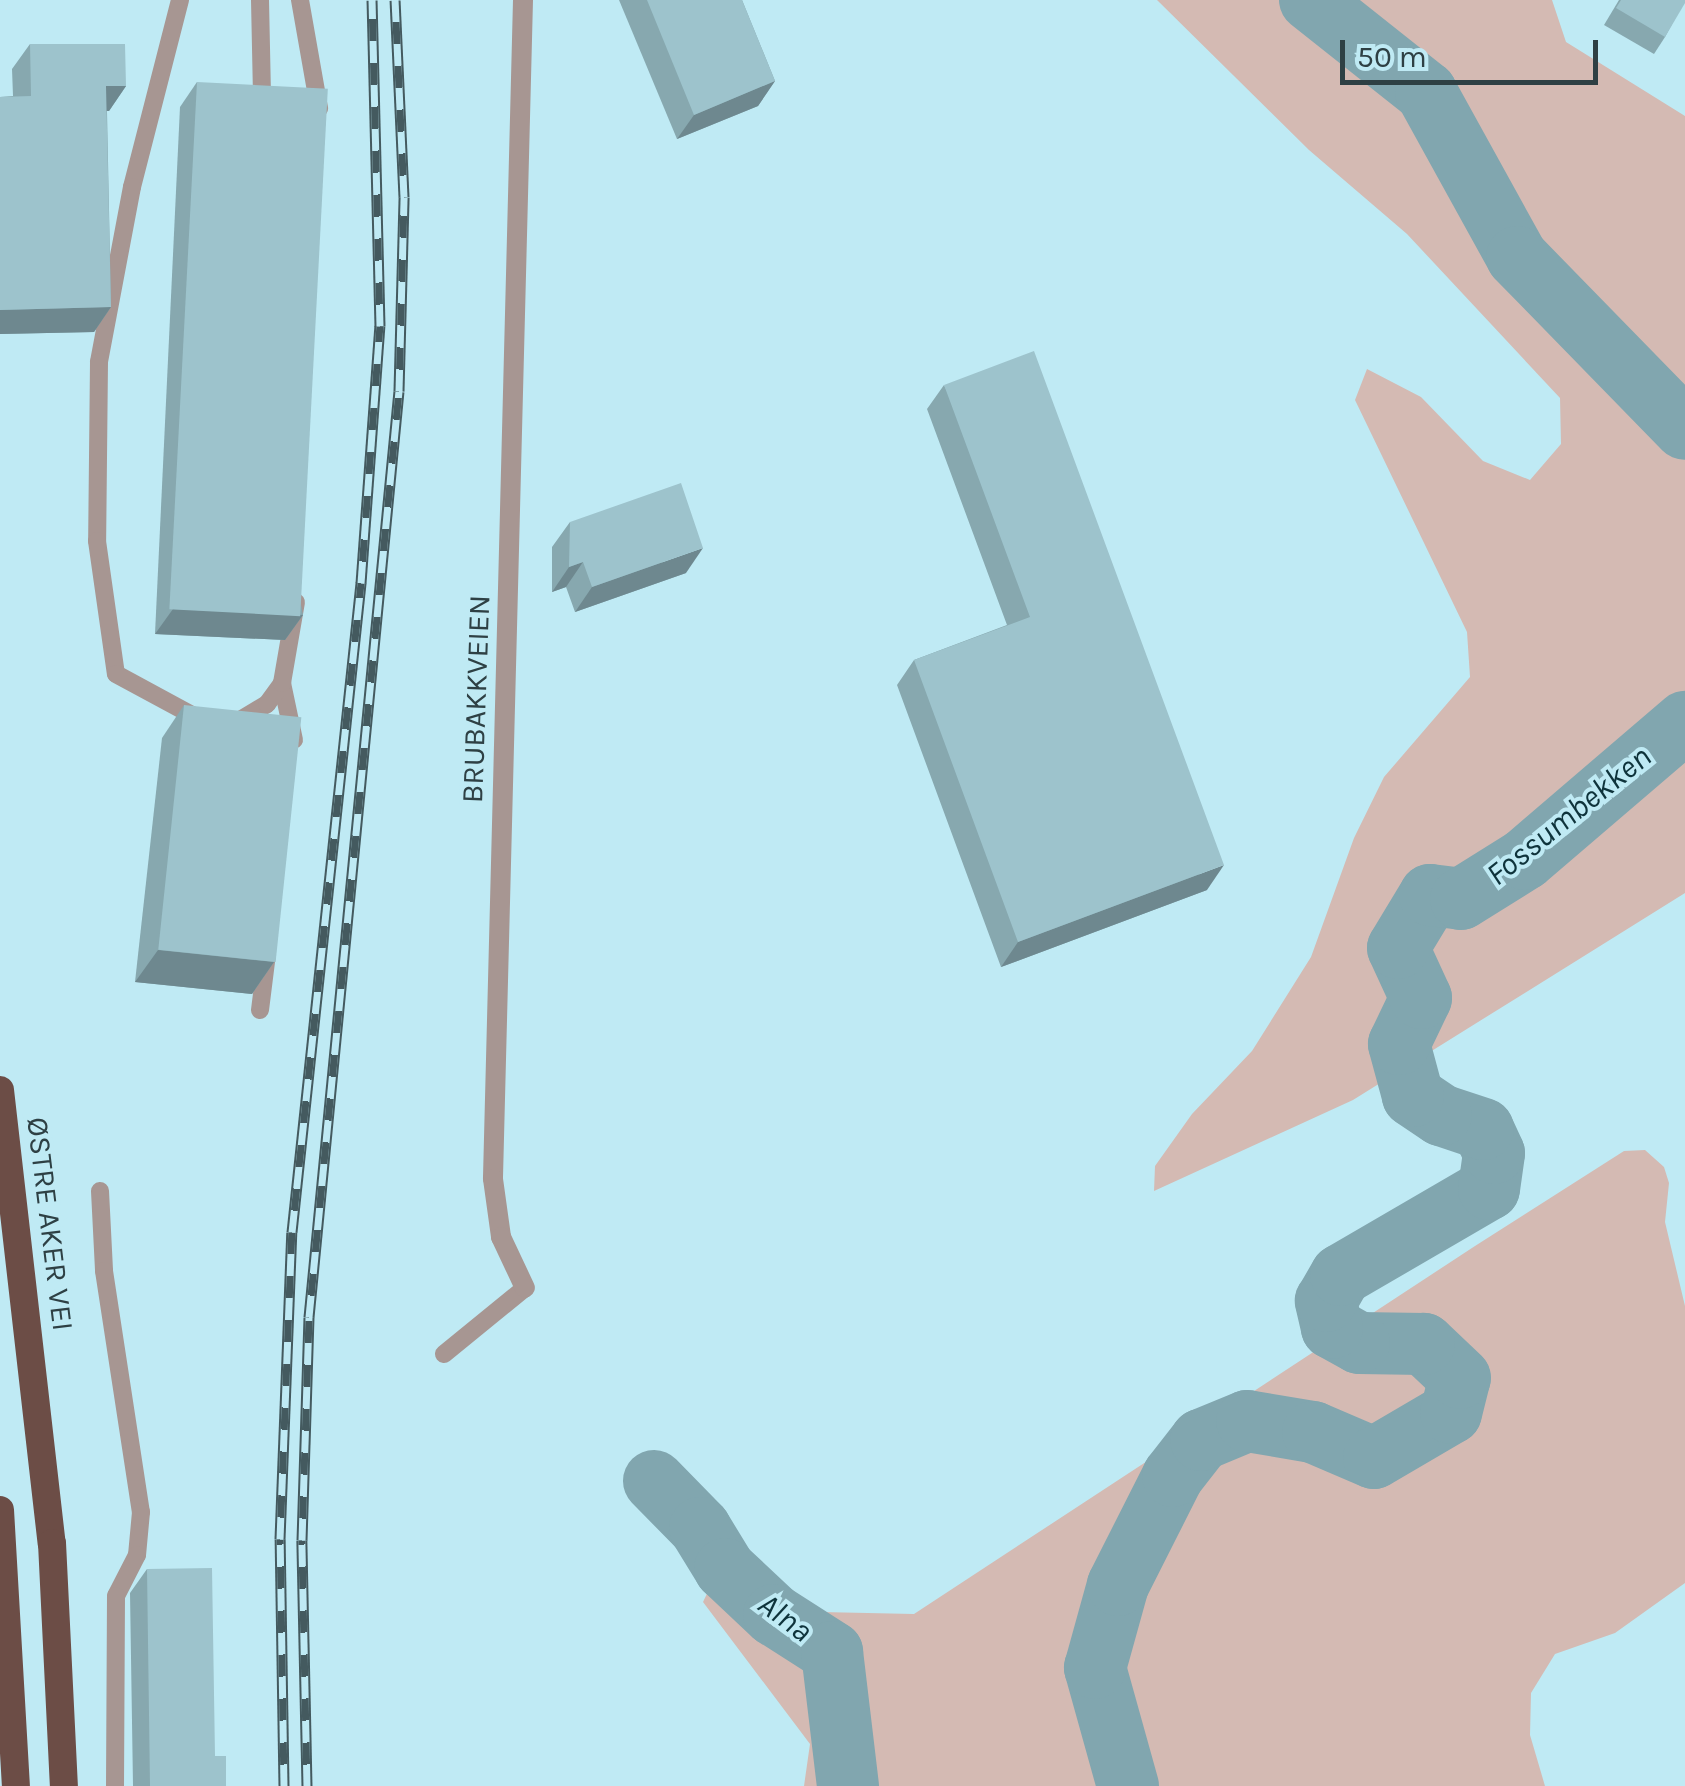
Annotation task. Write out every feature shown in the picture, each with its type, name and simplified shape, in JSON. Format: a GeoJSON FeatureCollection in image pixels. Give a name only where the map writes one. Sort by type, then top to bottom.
{"type":"FeatureCollection","features":[{"type":"Feature","properties":{"kind":"highway","name":"ØSTRE AKER VEI"},"geometry":{"type":"LineString","coordinates":[[0,1090],[52,1543],[64,1786]]}},
{"type":"Feature","properties":{"kind":"highway"},"geometry":{"type":"LineString","coordinates":[[0,1510],[16,1786]]}},
{"type":"Feature","properties":{"kind":"highway"},"geometry":{"type":"LineString","coordinates":[[0,1730],[12,1687]]}},
{"type":"Feature","properties":{"kind":"street","name":"BRUBAKKVEIEN"},"geometry":{"type":"LineString","coordinates":[[523,0],[493,1178],[501,1237],[525,1288]]}},
{"type":"Feature","properties":{"kind":"lane"},"geometry":{"type":"LineString","coordinates":[[180,0],[132,186],[100,362],[97,541],[110,650],[124,684],[210,723],[242,722],[268,704],[282,683],[296,586]]}},
{"type":"Feature","properties":{"kind":"lane"},"geometry":{"type":"LineString","coordinates":[[260,0],[262,95]]}},
{"type":"Feature","properties":{"kind":"lane"},"geometry":{"type":"LineString","coordinates":[[300,0],[320,126]]}},
{"type":"Feature","properties":{"kind":"lane"},"geometry":{"type":"LineString","coordinates":[[282,683],[295,722],[294,758]]}},
{"type":"Feature","properties":{"kind":"lane"},"geometry":{"type":"LineString","coordinates":[[260,1010],[270,932]]}},
{"type":"Feature","properties":{"kind":"lane"},"geometry":{"type":"LineString","coordinates":[[100,1191],[104,1271],[141,1512],[137,1555],[116,1596],[115,1786]]}},
{"type":"Feature","properties":{"kind":"lane","name":"BRUBAKKVEIEN"},"geometry":{"type":"LineString","coordinates":[[444,1354],[525,1288]]}},
{"type":"Feature","properties":{"kind":"shaded area"},"geometry":{"type":"Polygon","coordinates":[[[1157,0],[1552,0],[1566,42],[1685,116],[1685,893],[1353,1100],[1154,1191],[1155,1166],[1192,1114],[1252,1051],[1311,957],[1354,838],[1384,777],[1470,677],[1467,632],[1355,400],[1367,369],[1421,397],[1483,461],[1530,480],[1561,444],[1560,398],[1407,234],[1309,150],[1157,0]]]}},
{"type":"Feature","properties":{"kind":"shaded area"},"geometry":{"type":"Polygon","coordinates":[[[1645,1150],[1664,1167],[1669,1183],[1665,1222],[1685,1306],[1685,1583],[1615,1633],[1555,1654],[1531,1693],[1530,1735],[1545,1786],[804,1786],[810,1744],[703,1602],[714,1579],[774,1611],[914,1614],[1624,1151],[1645,1150]]]}},
{"type":"Feature","properties":{"kind":"building"},"geometry":{"type":"Polygon","coordinates":[[[647,0],[742,0],[775,81],[694,115],[647,0]]]}},
{"type":"Feature","properties":{"kind":"building"},"geometry":{"type":"Polygon","coordinates":[[[1621,0],[1685,3],[1665,37],[1616,8],[1621,0]]]}},
{"type":"Feature","properties":{"kind":"building"},"geometry":{"type":"Polygon","coordinates":[[[30,44],[125,44],[126,86],[106,86],[111,307],[0,310],[0,97],[31,96],[30,44]]]}},
{"type":"Feature","properties":{"kind":"building"},"geometry":{"type":"Polygon","coordinates":[[[197,82],[328,89],[300,616],[169,609],[197,82]]]}},
{"type":"Feature","properties":{"kind":"building"},"geometry":{"type":"Polygon","coordinates":[[[1034,351],[1224,865],[1018,942],[914,660],[1030,617],[944,385],[1034,351]]]}},
{"type":"Feature","properties":{"kind":"building"},"geometry":{"type":"Polygon","coordinates":[[[681,483],[703,548],[592,587],[583,562],[569,567],[570,522],[681,483]]]}},
{"type":"Feature","properties":{"kind":"building"},"geometry":{"type":"Polygon","coordinates":[[[184,705],[301,717],[276,962],[158,950],[184,705]]]}},
{"type":"Feature","properties":{"kind":"building"},"geometry":{"type":"Polygon","coordinates":[[[212,1568],[215,1756],[226,1756],[226,1786],[150,1786],[147,1569],[212,1568]]]}},
{"type":"Feature","properties":{"kind":"waterway","name":"Fossumbekken"},"geometry":{"type":"LineString","coordinates":[[1310,0],[1426,92],[1517,257],[1685,429]]}},
{"type":"Feature","properties":{"kind":"waterway","name":"Fossumbekken"},"geometry":{"type":"LineString","coordinates":[[1128,1786],[1095,1668],[1118,1585],[1173,1476],[1201,1440],[1247,1421],[1313,1432],[1374,1458],[1451,1413],[1460,1378],[1424,1344],[1359,1343],[1332,1328],[1326,1301],[1341,1275],[1489,1189],[1494,1153],[1483,1129],[1441,1115],[1413,1096],[1399,1044],[1421,998],[1398,948],[1430,895],[1461,899],[1525,859],[1685,722]]}},
{"type":"Feature","properties":{"kind":"waterway","name":"Alna"},"geometry":{"type":"LineString","coordinates":[[654,1481],[700,1528],[725,1569],[774,1615],[832,1652],[848,1786]]}},
{"type":"Feature","properties":{"kind":"railway"},"geometry":{"type":"LineString","coordinates":[[284,1786],[280,1539],[292,1232],[361,583],[380,326],[372,0]]}},
{"type":"Feature","properties":{"kind":"railway"},"geometry":{"type":"LineString","coordinates":[[307,1786],[302,1540],[309,1317],[399,391],[404,197],[395,0]]}}]}
